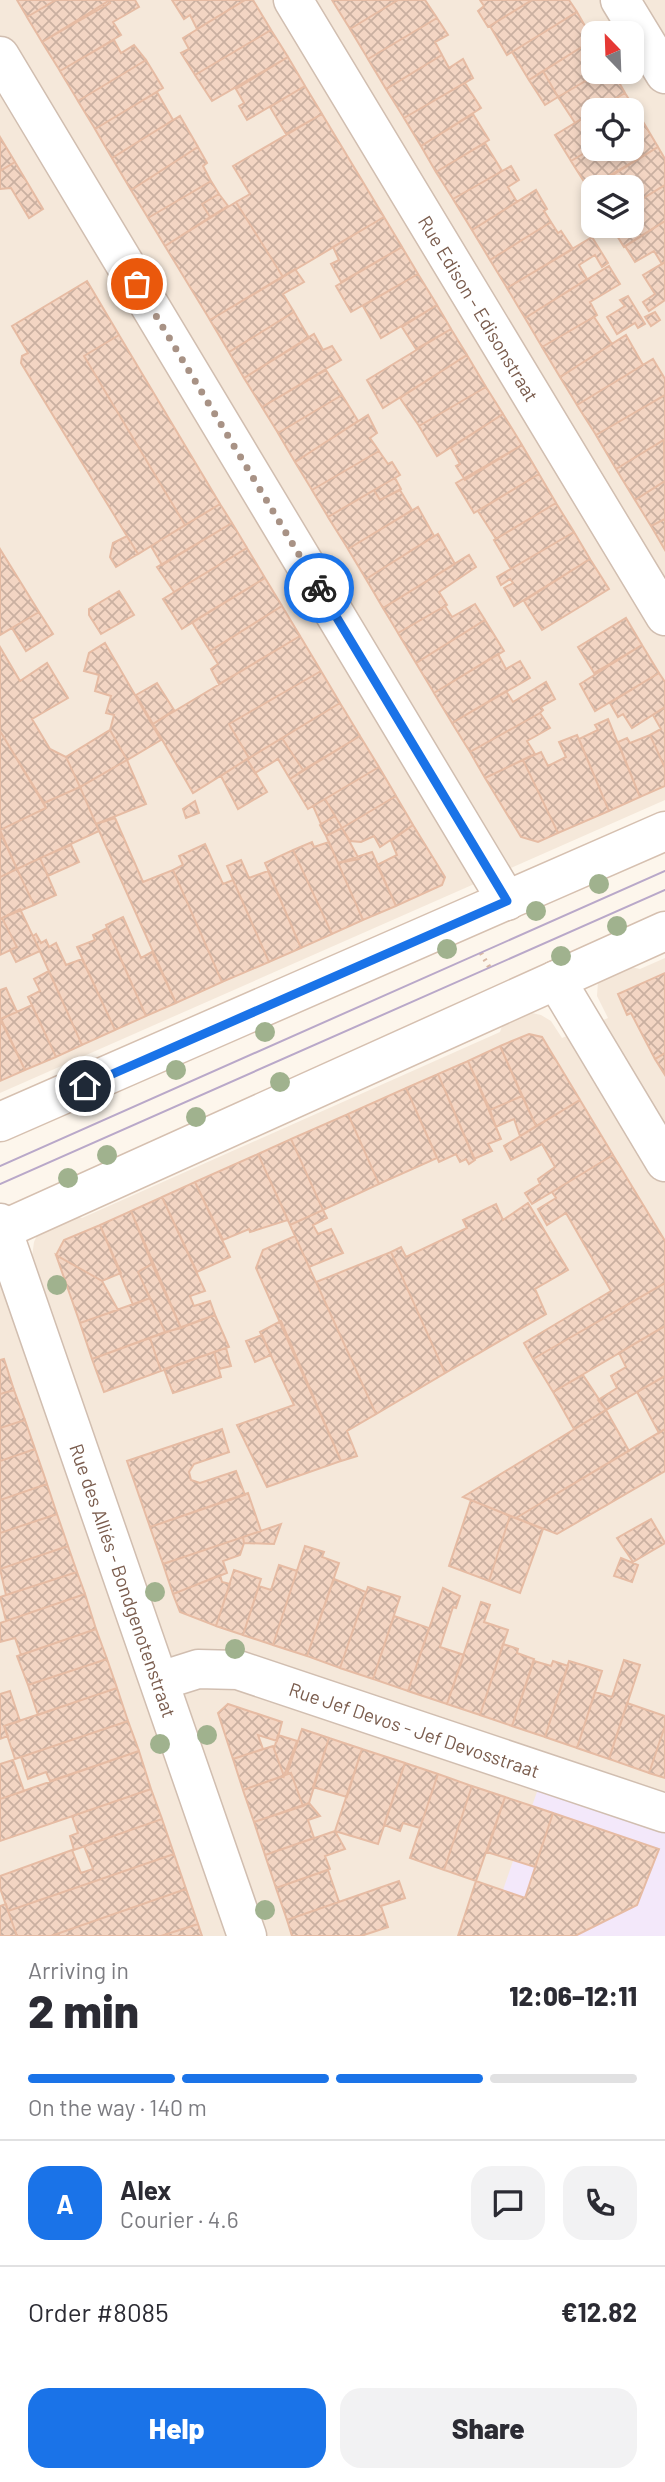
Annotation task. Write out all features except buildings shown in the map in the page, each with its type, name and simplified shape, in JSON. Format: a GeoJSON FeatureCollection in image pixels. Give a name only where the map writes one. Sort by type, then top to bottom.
{"type":"FeatureCollection","features":[{"type":"Feature","properties":{"kind":"street","name":"Rue Edison - Edisonstraat"},"geometry":{"type":"LineString","coordinates":[[293,0],[665,616]]}},
{"type":"Feature","properties":{"kind":"street"},"geometry":{"type":"LineString","coordinates":[[620,0],[665,74]]}},
{"type":"Feature","properties":{"kind":"street"},"geometry":{"type":"LineString","coordinates":[[0,56],[507,901]]}},
{"type":"Feature","properties":{"kind":"street"},"geometry":{"type":"LineString","coordinates":[[0,1122],[665,831]]}},
{"type":"Feature","properties":{"kind":"street"},"geometry":{"type":"LineString","coordinates":[[1,1228],[665,931]]}},
{"type":"Feature","properties":{"kind":"street"},"geometry":{"type":"LineString","coordinates":[[555,980],[665,1162]]}},
{"type":"Feature","properties":{"kind":"street","name":"Rue des Alliés - Bondgenotenstraat"},"geometry":{"type":"LineString","coordinates":[[1,1228],[247,1936]]}},
{"type":"Feature","properties":{"kind":"street","name":"Rue Jef Devos - Jef Devosstraat"},"geometry":{"type":"LineString","coordinates":[[160,1681],[198,1669],[239,1670],[665,1813]]}},
{"type":"Feature","properties":{"kind":"path"},"geometry":{"type":"LineString","coordinates":[[462,921],[509,1000]]}},
{"type":"Feature","properties":{"kind":"shaded area"},"geometry":{"type":"Polygon","coordinates":[[[0,0],[665,0],[665,800],[0,1093],[0,0]]]}},
{"type":"Feature","properties":{"kind":"shaded area"},"geometry":{"type":"Polygon","coordinates":[[[665,958],[665,1936],[0,1936],[0,1274],[32,1257],[34,1242],[41,1227],[64,1212],[82,1218],[500,1032],[505,1017],[528,1012],[541,1015],[551,1021],[562,1038],[608,1018],[597,996],[598,981],[623,965],[640,969],[665,958]]]}},
{"type":"Feature","properties":{"kind":"shaded area"},"geometry":{"type":"Polygon","coordinates":[[[539,1786],[665,1832],[665,1936],[487,1936],[539,1786]]]}},
{"type":"Feature","properties":{"kind":"tram line"},"geometry":{"type":"LineString","coordinates":[[0,1166],[665,871]]}},
{"type":"Feature","properties":{"kind":"tram line"},"geometry":{"type":"LineString","coordinates":[[0,1184],[665,890]]}},
{"type":"Feature","properties":{"kind":"way so far"},"geometry":{"type":"LineString","coordinates":[[137,284],[319,588]]}},
{"type":"Feature","properties":{"kind":"route"},"geometry":{"type":"LineString","coordinates":[[85,1086],[507,901],[319,588]]}}]}
